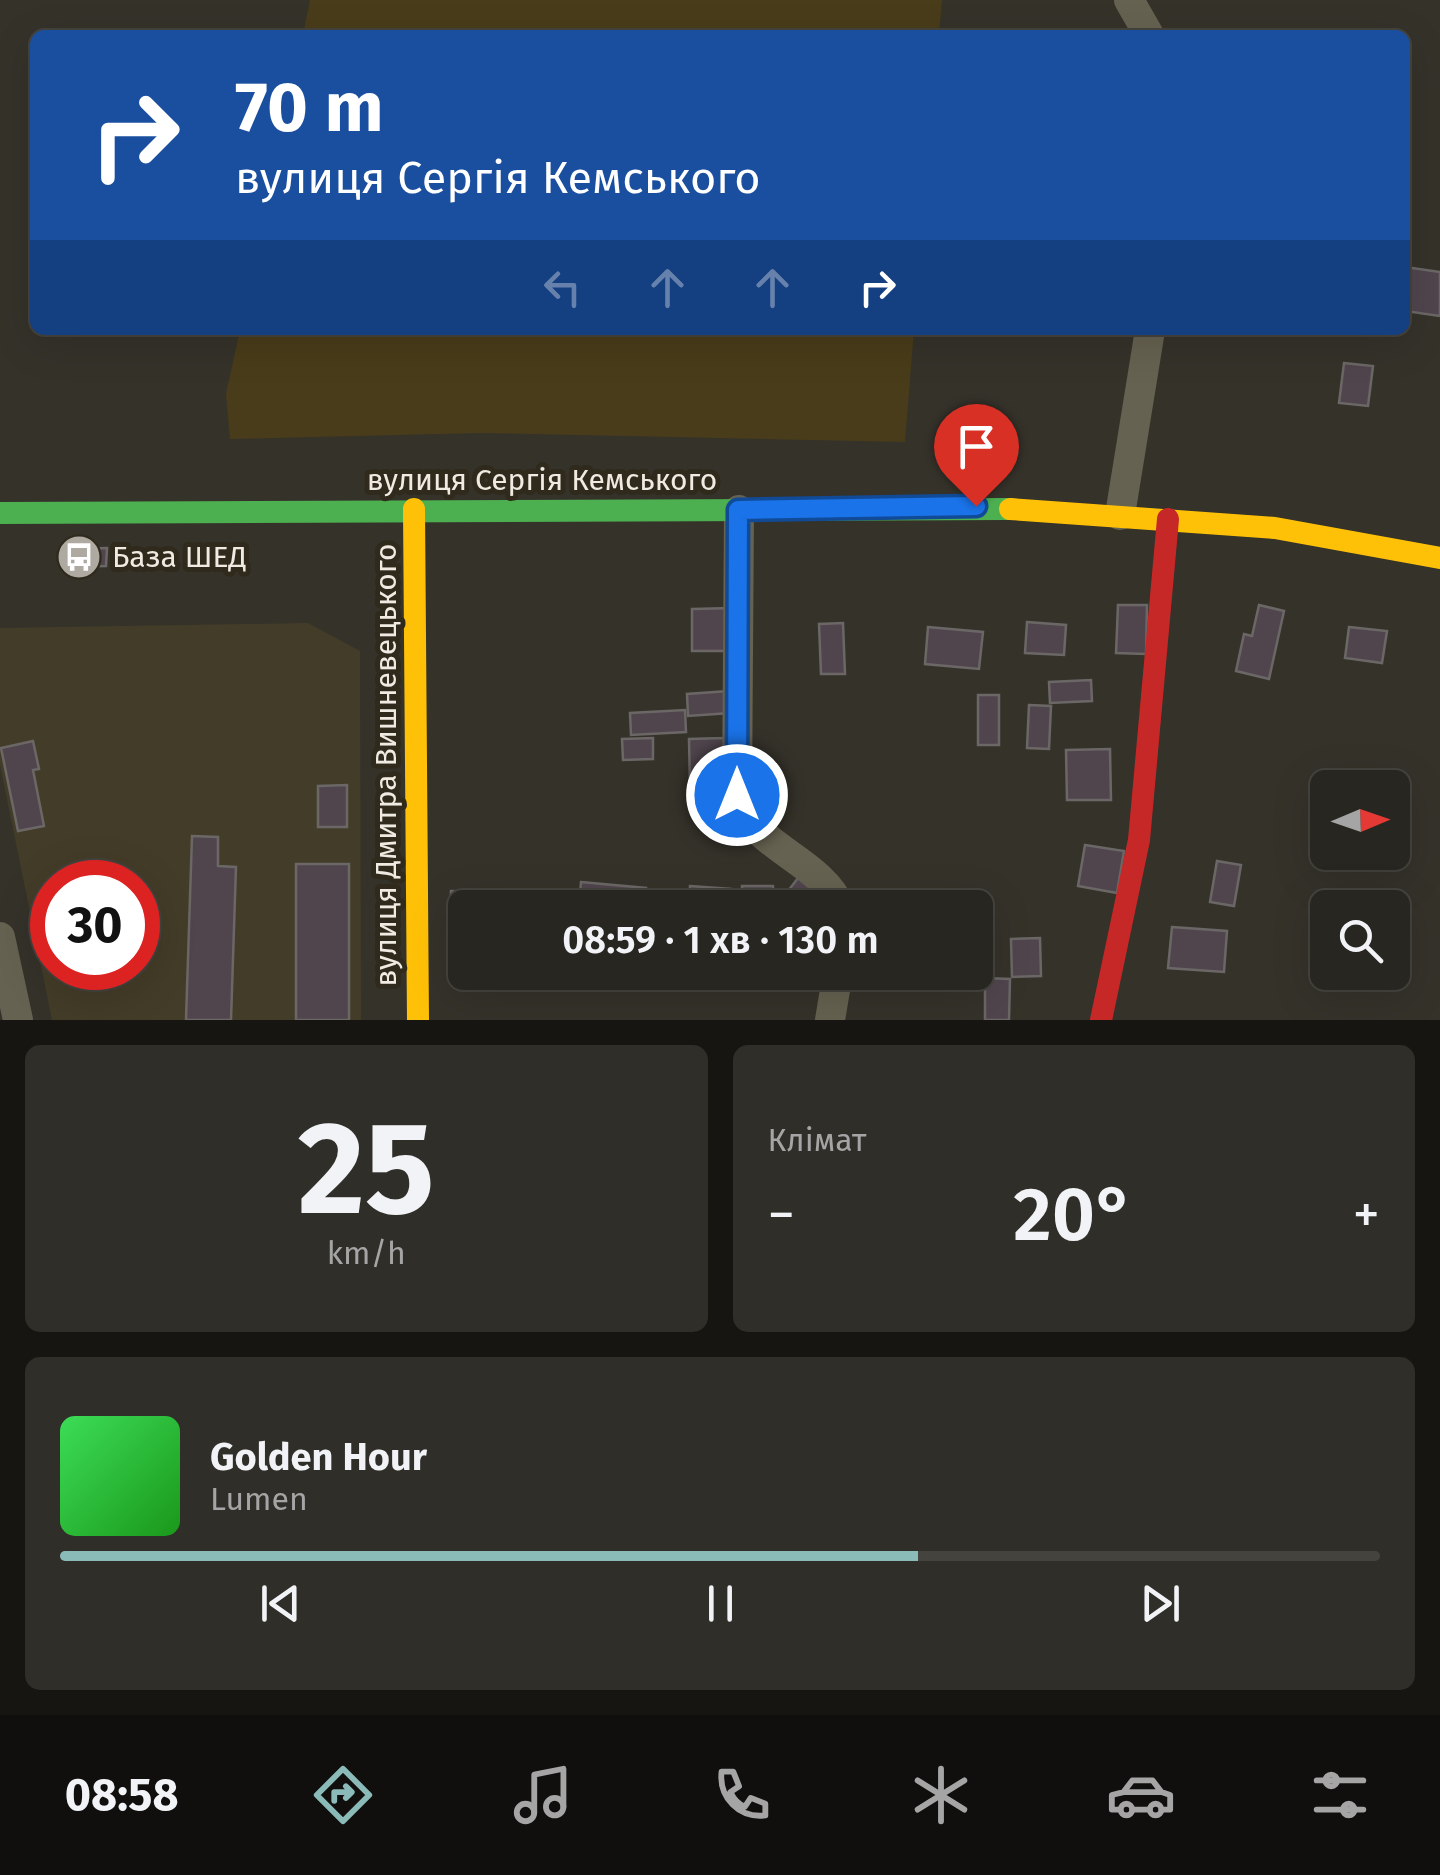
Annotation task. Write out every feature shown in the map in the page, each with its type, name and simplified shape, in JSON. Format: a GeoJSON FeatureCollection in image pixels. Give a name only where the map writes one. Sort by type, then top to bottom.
{"type":"FeatureCollection","features":[{"type":"Feature","properties":{"kind":"main road","name":"вулиця Сергія Кемського"},"geometry":{"type":"LineString","coordinates":[[0,513],[976,506],[1274,528],[1440,558]]}},
{"type":"Feature","properties":{"kind":"main road","name":"вулиця Дмитра Вишневецького"},"geometry":{"type":"LineString","coordinates":[[414,510],[418,1020]]}},
{"type":"Feature","properties":{"kind":"main road"},"geometry":{"type":"LineString","coordinates":[[1101,1020],[1139,840],[1168,519]]}},
{"type":"Feature","properties":{"kind":"street"},"geometry":{"type":"LineString","coordinates":[[1129,0],[1146,30]]}},
{"type":"Feature","properties":{"kind":"street"},"geometry":{"type":"LineString","coordinates":[[1120,514],[1149,335]]}},
{"type":"Feature","properties":{"kind":"street"},"geometry":{"type":"LineString","coordinates":[[738,510],[737,795],[741,810],[766,836],[831,890]]}},
{"type":"Feature","properties":{"kind":"street"},"geometry":{"type":"LineString","coordinates":[[0,937],[18,1020]]}},
{"type":"Feature","properties":{"kind":"street"},"geometry":{"type":"LineString","coordinates":[[830,1020],[835,990]]}},
{"type":"Feature","properties":{"kind":"shaded area"},"geometry":{"type":"Polygon","coordinates":[[[310,0],[942,0],[939,30],[304,30],[310,0]]]}},
{"type":"Feature","properties":{"kind":"shaded area"},"geometry":{"type":"Polygon","coordinates":[[[239,335],[914,335],[905,442],[481,433],[230,439],[226,394],[239,335]]]}},
{"type":"Feature","properties":{"kind":"shaded area"},"geometry":{"type":"Polygon","coordinates":[[[308,623],[360,651],[361,1020],[52,1020],[46,990],[160,990],[160,860],[30,860],[30,912],[0,765],[0,628],[308,623]]]}},
{"type":"Feature","properties":{"kind":"building"},"geometry":{"type":"Polygon","coordinates":[[[1410,268],[1440,272],[1440,316],[1410,312],[1410,268]]]}},
{"type":"Feature","properties":{"kind":"building"},"geometry":{"type":"Polygon","coordinates":[[[1344,363],[1373,366],[1368,406],[1339,403],[1344,363]]]}},
{"type":"Feature","properties":{"kind":"building"},"geometry":{"type":"Polygon","coordinates":[[[107,548],[106,566],[63,567],[63,549],[107,548]]]}},
{"type":"Feature","properties":{"kind":"building"},"geometry":{"type":"Polygon","coordinates":[[[1118,605],[1147,605],[1146,654],[1116,653],[1118,605]]]}},
{"type":"Feature","properties":{"kind":"building"},"geometry":{"type":"Polygon","coordinates":[[[1259,605],[1284,611],[1269,679],[1236,671],[1244,634],[1252,636],[1259,605]]]}},
{"type":"Feature","properties":{"kind":"building"},"geometry":{"type":"Polygon","coordinates":[[[732,608],[732,651],[692,651],[692,609],[732,608]]]}},
{"type":"Feature","properties":{"kind":"building"},"geometry":{"type":"Polygon","coordinates":[[[1027,622],[1066,625],[1064,655],[1025,653],[1027,622]]]}},
{"type":"Feature","properties":{"kind":"building"},"geometry":{"type":"Polygon","coordinates":[[[843,623],[845,674],[821,674],[819,624],[843,623]]]}},
{"type":"Feature","properties":{"kind":"building"},"geometry":{"type":"Polygon","coordinates":[[[928,627],[983,632],[979,669],[925,664],[928,627]]]}},
{"type":"Feature","properties":{"kind":"building"},"geometry":{"type":"Polygon","coordinates":[[[1349,627],[1387,631],[1382,663],[1345,658],[1349,627]]]}},
{"type":"Feature","properties":{"kind":"building"},"geometry":{"type":"Polygon","coordinates":[[[1091,680],[1092,701],[1050,703],[1049,682],[1091,680]]]}},
{"type":"Feature","properties":{"kind":"building"},"geometry":{"type":"Polygon","coordinates":[[[728,691],[730,713],[688,716],[687,694],[728,691]]]}},
{"type":"Feature","properties":{"kind":"building"},"geometry":{"type":"Polygon","coordinates":[[[978,695],[999,695],[999,745],[978,745],[978,695]]]}},
{"type":"Feature","properties":{"kind":"building"},"geometry":{"type":"Polygon","coordinates":[[[1029,705],[1051,706],[1049,749],[1027,748],[1029,705]]]}},
{"type":"Feature","properties":{"kind":"building"},"geometry":{"type":"Polygon","coordinates":[[[685,710],[686,732],[631,735],[630,713],[685,710]]]}},
{"type":"Feature","properties":{"kind":"building"},"geometry":{"type":"Polygon","coordinates":[[[653,738],[653,759],[623,760],[622,739],[653,738]]]}},
{"type":"Feature","properties":{"kind":"building"},"geometry":{"type":"Polygon","coordinates":[[[725,738],[727,789],[690,790],[689,739],[725,738]]]}},
{"type":"Feature","properties":{"kind":"building"},"geometry":{"type":"Polygon","coordinates":[[[33,741],[39,769],[33,770],[44,826],[18,831],[1,748],[33,741]]]}},
{"type":"Feature","properties":{"kind":"building"},"geometry":{"type":"Polygon","coordinates":[[[1110,749],[1111,800],[1067,800],[1066,750],[1110,749]]]}},
{"type":"Feature","properties":{"kind":"building"},"geometry":{"type":"Polygon","coordinates":[[[347,785],[347,827],[318,827],[318,786],[347,785]]]}},
{"type":"Feature","properties":{"kind":"building"},"geometry":{"type":"Polygon","coordinates":[[[192,836],[218,837],[218,866],[236,867],[231,1020],[186,1020],[192,836]]]}},
{"type":"Feature","properties":{"kind":"building"},"geometry":{"type":"Polygon","coordinates":[[[1085,845],[1124,851],[1117,893],[1078,886],[1085,845]]]}},
{"type":"Feature","properties":{"kind":"building"},"geometry":{"type":"Polygon","coordinates":[[[1217,861],[1241,865],[1234,906],[1210,902],[1217,861]]]}},
{"type":"Feature","properties":{"kind":"building"},"geometry":{"type":"Polygon","coordinates":[[[296,864],[349,864],[349,1020],[296,1020],[296,864]]]}},
{"type":"Feature","properties":{"kind":"building"},"geometry":{"type":"Polygon","coordinates":[[[798,878],[813,890],[789,890],[798,878]]]}},
{"type":"Feature","properties":{"kind":"building"},"geometry":{"type":"Polygon","coordinates":[[[581,882],[646,888],[646,890],[580,890],[581,882]]]}},
{"type":"Feature","properties":{"kind":"building"},"geometry":{"type":"Polygon","coordinates":[[[690,886],[731,889],[731,890],[690,890],[690,886]]]}},
{"type":"Feature","properties":{"kind":"building"},"geometry":{"type":"Polygon","coordinates":[[[742,886],[773,886],[773,890],[742,890],[742,886]]]}},
{"type":"Feature","properties":{"kind":"building"},"geometry":{"type":"Polygon","coordinates":[[[1172,927],[1227,931],[1224,972],[1168,968],[1172,927]]]}},
{"type":"Feature","properties":{"kind":"building"},"geometry":{"type":"Polygon","coordinates":[[[1040,938],[1041,976],[1012,977],[1011,939],[1040,938]]]}},
{"type":"Feature","properties":{"kind":"building"},"geometry":{"type":"Polygon","coordinates":[[[993,978],[1010,979],[1009,1020],[985,1020],[985,990],[993,990],[993,978]]]}},
{"type":"Feature","properties":{"kind":"traffic: fast"},"geometry":{"type":"LineString","coordinates":[[0,513],[1010,509]]}},
{"type":"Feature","properties":{"kind":"traffic: slow"},"geometry":{"type":"LineString","coordinates":[[414,509],[418,1020]]}},
{"type":"Feature","properties":{"kind":"traffic: slow"},"geometry":{"type":"LineString","coordinates":[[1010,509],[1275,528],[1440,558]]}},
{"type":"Feature","properties":{"kind":"traffic: jam"},"geometry":{"type":"LineString","coordinates":[[1101,1020],[1139,840],[1168,519]]}},
{"type":"Feature","properties":{"kind":"place","name":"База ШЕД"},"geometry":{"type":"Point","coordinates":[79,557]}},
{"type":"Feature","properties":{"kind":"route"},"geometry":{"type":"LineString","coordinates":[[737,795],[738,510],[976,506]]}}]}
